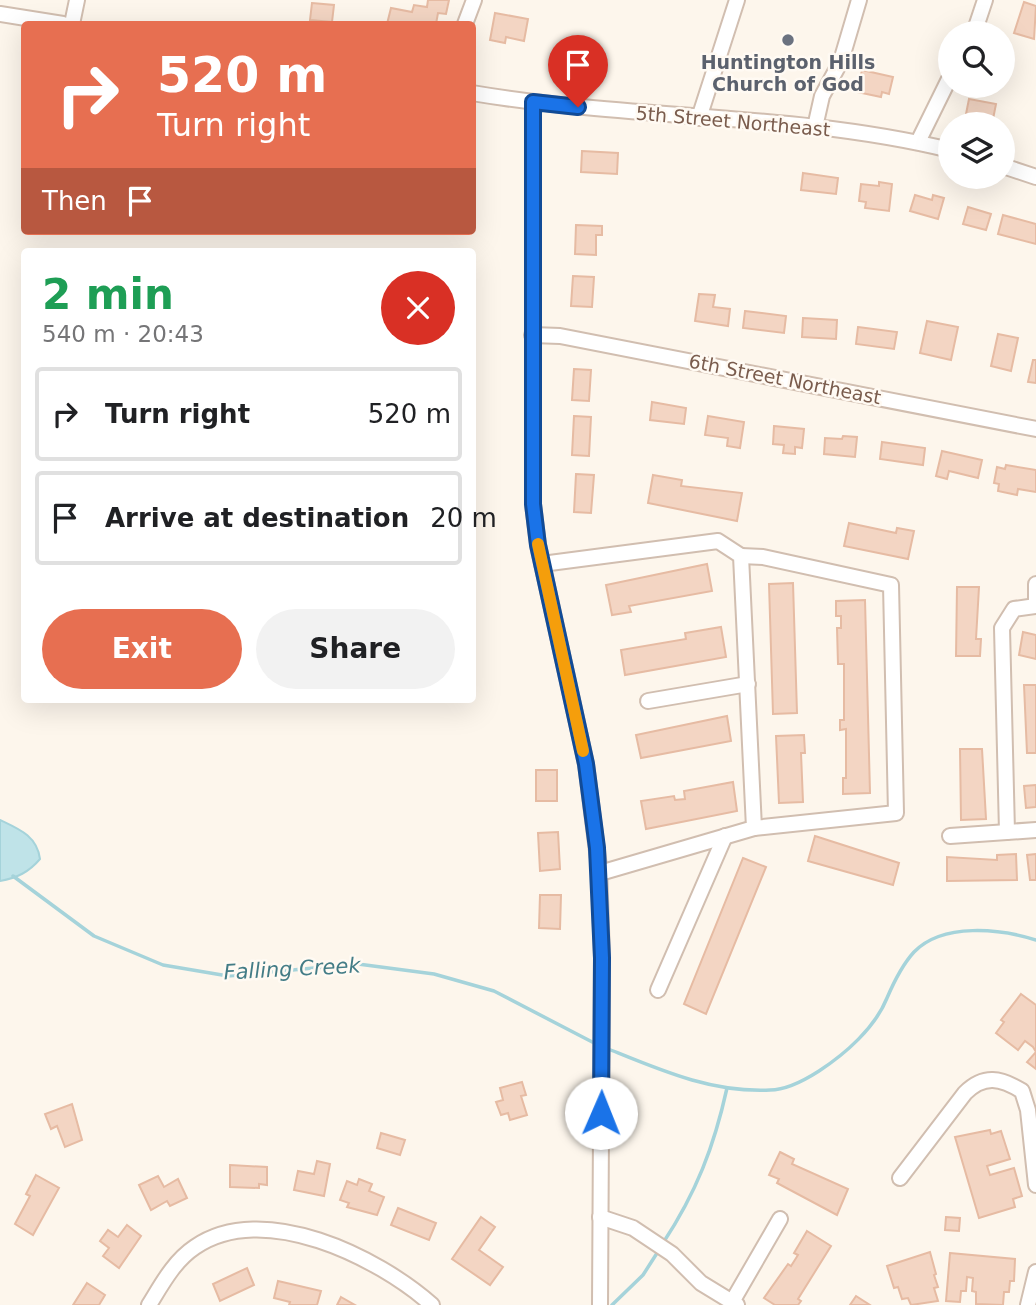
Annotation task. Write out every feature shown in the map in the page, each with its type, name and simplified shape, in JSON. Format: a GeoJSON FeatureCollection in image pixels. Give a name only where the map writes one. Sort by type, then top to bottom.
{"type":"FeatureCollection","features":[{"type":"Feature","properties":{"kind":"street"},"geometry":{"type":"LineString","coordinates":[[73,21],[77,0]]}},
{"type":"Feature","properties":{"kind":"street"},"geometry":{"type":"LineString","coordinates":[[466,21],[474,0]]}},
{"type":"Feature","properties":{"kind":"street"},"geometry":{"type":"LineString","coordinates":[[699,118],[737,0]]}},
{"type":"Feature","properties":{"kind":"street"},"geometry":{"type":"LineString","coordinates":[[815,127],[822,96],[841,61],[859,0]]}},
{"type":"Feature","properties":{"kind":"street"},"geometry":{"type":"LineString","coordinates":[[978,21],[985,0]]}},
{"type":"Feature","properties":{"kind":"street"},"geometry":{"type":"LineString","coordinates":[[0,14],[44,21]]}},
{"type":"Feature","properties":{"kind":"street","name":"5th Street Northeast"},"geometry":{"type":"LineString","coordinates":[[476,94],[533,102],[815,127],[938,147]]}},
{"type":"Feature","properties":{"kind":"street"},"geometry":{"type":"LineString","coordinates":[[918,142],[940,98]]}},
{"type":"Feature","properties":{"kind":"street"},"geometry":{"type":"LineString","coordinates":[[533,102],[533,504],[542,564],[586,764],[600,873],[600,1305]]}},
{"type":"Feature","properties":{"kind":"street"},"geometry":{"type":"LineString","coordinates":[[1015,170],[1036,177]]}},
{"type":"Feature","properties":{"kind":"street","name":"6th Street Northeast"},"geometry":{"type":"LineString","coordinates":[[532,335],[560,336],[1036,429]]}},
{"type":"Feature","properties":{"kind":"street"},"geometry":{"type":"LineString","coordinates":[[542,564],[719,541],[741,556],[763,557],[891,585],[897,813],[754,828],[600,873]]}},
{"type":"Feature","properties":{"kind":"street"},"geometry":{"type":"LineString","coordinates":[[741,556],[754,828]]}},
{"type":"Feature","properties":{"kind":"street"},"geometry":{"type":"LineString","coordinates":[[1036,584],[1036,613]]}},
{"type":"Feature","properties":{"kind":"street"},"geometry":{"type":"LineString","coordinates":[[1007,832],[1002,628],[1006,617],[1014,608],[1036,606]]}},
{"type":"Feature","properties":{"kind":"street"},"geometry":{"type":"LineString","coordinates":[[648,701],[748,684]]}},
{"type":"Feature","properties":{"kind":"street"},"geometry":{"type":"LineString","coordinates":[[950,836],[1036,830]]}},
{"type":"Feature","properties":{"kind":"street"},"geometry":{"type":"LineString","coordinates":[[658,989],[725,836]]}},
{"type":"Feature","properties":{"kind":"street"},"geometry":{"type":"LineString","coordinates":[[901,1178],[965,1093],[975,1083],[989,1079],[1007,1082],[1022,1091],[1028,1110],[1036,1185]]}},
{"type":"Feature","properties":{"kind":"street"},"geometry":{"type":"LineString","coordinates":[[600,1217],[633,1228],[672,1254],[701,1283],[735,1303],[780,1219]]}},
{"type":"Feature","properties":{"kind":"street"},"geometry":{"type":"LineString","coordinates":[[149,1305],[171,1270],[197,1245],[233,1231],[254,1228],[275,1230],[338,1248],[375,1266],[432,1305]]}},
{"type":"Feature","properties":{"kind":"street"},"geometry":{"type":"LineString","coordinates":[[1028,1305],[1036,1272]]}},
{"type":"Feature","properties":{"kind":"water"},"geometry":{"type":"Polygon","coordinates":[[[0,820],[31,839],[40,859],[22,874],[0,881],[0,820]]]}},
{"type":"Feature","properties":{"kind":"building"},"geometry":{"type":"Polygon","coordinates":[[[428,0],[449,0],[446,14],[438,13],[437,21],[388,21],[391,8],[412,12],[414,5],[427,7],[428,0]]]}},
{"type":"Feature","properties":{"kind":"building"},"geometry":{"type":"Polygon","coordinates":[[[1024,2],[1036,6],[1034,39],[1015,33],[1024,2]]]}},
{"type":"Feature","properties":{"kind":"building"},"geometry":{"type":"Polygon","coordinates":[[[312,3],[334,5],[332,21],[310,20],[312,3]]]}},
{"type":"Feature","properties":{"kind":"building"},"geometry":{"type":"Polygon","coordinates":[[[495,13],[528,19],[524,41],[506,37],[505,43],[490,40],[495,13]]]}},
{"type":"Feature","properties":{"kind":"building"},"geometry":{"type":"Polygon","coordinates":[[[862,70],[893,77],[889,94],[882,92],[881,97],[857,92],[862,70]]]}},
{"type":"Feature","properties":{"kind":"building"},"geometry":{"type":"Polygon","coordinates":[[[969,99],[996,104],[994,112],[966,112],[969,99]]]}},
{"type":"Feature","properties":{"kind":"building"},"geometry":{"type":"Polygon","coordinates":[[[582,151],[618,153],[617,174],[581,172],[582,151]]]}},
{"type":"Feature","properties":{"kind":"building"},"geometry":{"type":"Polygon","coordinates":[[[803,173],[838,178],[836,194],[801,190],[803,173]]]}},
{"type":"Feature","properties":{"kind":"building"},"geometry":{"type":"Polygon","coordinates":[[[879,182],[892,184],[889,211],[865,208],[866,202],[859,201],[861,184],[879,186],[879,182]]]}},
{"type":"Feature","properties":{"kind":"building"},"geometry":{"type":"Polygon","coordinates":[[[915,195],[932,200],[933,195],[944,198],[938,219],[910,211],[915,195]]]}},
{"type":"Feature","properties":{"kind":"building"},"geometry":{"type":"Polygon","coordinates":[[[968,207],[991,214],[986,230],[963,224],[968,207]]]}},
{"type":"Feature","properties":{"kind":"building"},"geometry":{"type":"Polygon","coordinates":[[[1003,215],[1036,224],[1036,244],[998,234],[1003,215]]]}},
{"type":"Feature","properties":{"kind":"building"},"geometry":{"type":"Polygon","coordinates":[[[576,225],[602,226],[602,235],[596,235],[596,255],[575,254],[576,225]]]}},
{"type":"Feature","properties":{"kind":"building"},"geometry":{"type":"Polygon","coordinates":[[[573,276],[594,277],[592,307],[571,306],[573,276]]]}},
{"type":"Feature","properties":{"kind":"building"},"geometry":{"type":"Polygon","coordinates":[[[699,294],[715,295],[713,307],[730,309],[728,326],[695,321],[699,294]]]}},
{"type":"Feature","properties":{"kind":"building"},"geometry":{"type":"Polygon","coordinates":[[[745,311],[786,316],[784,333],[743,328],[745,311]]]}},
{"type":"Feature","properties":{"kind":"building"},"geometry":{"type":"Polygon","coordinates":[[[803,318],[837,320],[836,339],[802,337],[803,318]]]}},
{"type":"Feature","properties":{"kind":"building"},"geometry":{"type":"Polygon","coordinates":[[[927,321],[958,327],[951,360],[920,353],[927,321]]]}},
{"type":"Feature","properties":{"kind":"building"},"geometry":{"type":"Polygon","coordinates":[[[858,327],[897,332],[894,349],[856,344],[858,327]]]}},
{"type":"Feature","properties":{"kind":"building"},"geometry":{"type":"Polygon","coordinates":[[[998,334],[1018,338],[1011,371],[991,366],[998,334]]]}},
{"type":"Feature","properties":{"kind":"building"},"geometry":{"type":"Polygon","coordinates":[[[1033,360],[1036,360],[1036,383],[1028,382],[1033,360]]]}},
{"type":"Feature","properties":{"kind":"building"},"geometry":{"type":"Polygon","coordinates":[[[574,369],[591,370],[589,401],[572,400],[574,369]]]}},
{"type":"Feature","properties":{"kind":"building"},"geometry":{"type":"Polygon","coordinates":[[[652,402],[686,408],[684,424],[650,420],[652,402]]]}},
{"type":"Feature","properties":{"kind":"building"},"geometry":{"type":"Polygon","coordinates":[[[574,416],[591,417],[589,456],[572,455],[574,416]]]}},
{"type":"Feature","properties":{"kind":"building"},"geometry":{"type":"Polygon","coordinates":[[[708,416],[744,422],[740,448],[727,446],[728,438],[705,435],[708,416]]]}},
{"type":"Feature","properties":{"kind":"building"},"geometry":{"type":"Polygon","coordinates":[[[774,426],[804,429],[802,448],[795,447],[795,454],[783,453],[784,445],[773,444],[774,426]]]}},
{"type":"Feature","properties":{"kind":"building"},"geometry":{"type":"Polygon","coordinates":[[[843,436],[857,437],[855,457],[824,454],[825,438],[842,439],[843,436]]]}},
{"type":"Feature","properties":{"kind":"building"},"geometry":{"type":"Polygon","coordinates":[[[882,442],[925,448],[923,465],[880,459],[882,442]]]}},
{"type":"Feature","properties":{"kind":"building"},"geometry":{"type":"Polygon","coordinates":[[[942,451],[982,460],[978,478],[949,471],[947,479],[936,476],[942,451]]]}},
{"type":"Feature","properties":{"kind":"building"},"geometry":{"type":"Polygon","coordinates":[[[1006,465],[1036,470],[1036,492],[1018,489],[1017,495],[998,491],[999,484],[994,483],[997,467],[1005,469],[1006,465]]]}},
{"type":"Feature","properties":{"kind":"building"},"geometry":{"type":"Polygon","coordinates":[[[576,474],[594,475],[591,513],[574,512],[576,474]]]}},
{"type":"Feature","properties":{"kind":"building"},"geometry":{"type":"Polygon","coordinates":[[[653,475],[682,480],[681,486],[742,493],[737,521],[648,503],[653,475]]]}},
{"type":"Feature","properties":{"kind":"building"},"geometry":{"type":"Polygon","coordinates":[[[849,523],[896,533],[897,528],[914,531],[908,559],[844,546],[849,523]]]}},
{"type":"Feature","properties":{"kind":"building"},"geometry":{"type":"Polygon","coordinates":[[[707,564],[712,591],[629,606],[631,612],[612,615],[606,585],[707,564]]]}},
{"type":"Feature","properties":{"kind":"building"},"geometry":{"type":"Polygon","coordinates":[[[793,583],[797,713],[773,714],[769,584],[793,583]]]}},
{"type":"Feature","properties":{"kind":"building"},"geometry":{"type":"Polygon","coordinates":[[[957,587],[979,587],[976,639],[981,639],[980,656],[956,656],[957,587]]]}},
{"type":"Feature","properties":{"kind":"building"},"geometry":{"type":"Polygon","coordinates":[[[865,600],[870,793],[843,794],[843,778],[846,778],[846,729],[840,730],[840,720],[844,720],[844,664],[838,664],[837,628],[841,628],[841,616],[836,616],[836,601],[865,600]]]}},
{"type":"Feature","properties":{"kind":"building"},"geometry":{"type":"Polygon","coordinates":[[[721,627],[726,657],[625,675],[621,650],[686,639],[685,633],[721,627]]]}},
{"type":"Feature","properties":{"kind":"building"},"geometry":{"type":"Polygon","coordinates":[[[1023,632],[1036,635],[1036,659],[1019,655],[1023,632]]]}},
{"type":"Feature","properties":{"kind":"building"},"geometry":{"type":"Polygon","coordinates":[[[1024,685],[1036,685],[1036,753],[1027,753],[1024,685]]]}},
{"type":"Feature","properties":{"kind":"building"},"geometry":{"type":"Polygon","coordinates":[[[727,716],[731,741],[641,758],[636,735],[727,716]]]}},
{"type":"Feature","properties":{"kind":"building"},"geometry":{"type":"Polygon","coordinates":[[[804,735],[805,753],[801,753],[803,802],[779,803],[776,736],[804,735]]]}},
{"type":"Feature","properties":{"kind":"building"},"geometry":{"type":"Polygon","coordinates":[[[960,749],[982,749],[986,819],[961,820],[960,749]]]}},
{"type":"Feature","properties":{"kind":"building"},"geometry":{"type":"Polygon","coordinates":[[[536,770],[557,770],[557,801],[536,801],[536,770]]]}},
{"type":"Feature","properties":{"kind":"building"},"geometry":{"type":"Polygon","coordinates":[[[733,782],[737,811],[646,829],[641,801],[674,796],[675,800],[685,799],[684,791],[733,782]]]}},
{"type":"Feature","properties":{"kind":"building"},"geometry":{"type":"Polygon","coordinates":[[[1036,785],[1036,807],[1026,808],[1024,786],[1036,785]]]}},
{"type":"Feature","properties":{"kind":"building"},"geometry":{"type":"Polygon","coordinates":[[[558,832],[560,869],[540,871],[538,833],[558,832]]]}},
{"type":"Feature","properties":{"kind":"building"},"geometry":{"type":"Polygon","coordinates":[[[815,836],[899,863],[893,885],[808,861],[815,836]]]}},
{"type":"Feature","properties":{"kind":"building"},"geometry":{"type":"Polygon","coordinates":[[[1016,854],[1017,880],[947,881],[947,857],[997,860],[997,855],[1016,854]]]}},
{"type":"Feature","properties":{"kind":"building"},"geometry":{"type":"Polygon","coordinates":[[[1036,854],[1036,880],[1030,880],[1027,855],[1036,854]]]}},
{"type":"Feature","properties":{"kind":"building"},"geometry":{"type":"Polygon","coordinates":[[[743,858],[766,867],[706,1014],[684,1004],[743,858]]]}},
{"type":"Feature","properties":{"kind":"building"},"geometry":{"type":"Polygon","coordinates":[[[540,895],[561,895],[560,929],[539,928],[540,895]]]}},
{"type":"Feature","properties":{"kind":"building"},"geometry":{"type":"Polygon","coordinates":[[[1021,994],[1036,1005],[1036,1052],[1025,1041],[1018,1050],[996,1033],[1004,1022],[1001,1020],[1021,994]]]}},
{"type":"Feature","properties":{"kind":"building"},"geometry":{"type":"Polygon","coordinates":[[[1036,1052],[1036,1069],[1027,1062],[1036,1052]]]}},
{"type":"Feature","properties":{"kind":"building"},"geometry":{"type":"Polygon","coordinates":[[[522,1082],[526,1095],[521,1096],[527,1115],[510,1120],[508,1113],[501,1115],[496,1102],[503,1100],[500,1088],[522,1082]]]}},
{"type":"Feature","properties":{"kind":"building"},"geometry":{"type":"Polygon","coordinates":[[[72,1104],[82,1140],[65,1147],[57,1126],[51,1129],[45,1114],[72,1104]]]}},
{"type":"Feature","properties":{"kind":"building"},"geometry":{"type":"Polygon","coordinates":[[[990,1130],[991,1134],[1001,1131],[1010,1159],[987,1166],[990,1175],[1014,1168],[1022,1196],[1013,1199],[1015,1207],[979,1218],[955,1137],[990,1130]]]}},
{"type":"Feature","properties":{"kind":"building"},"geometry":{"type":"Polygon","coordinates":[[[381,1133],[405,1140],[400,1155],[377,1148],[381,1133]]]}},
{"type":"Feature","properties":{"kind":"building"},"geometry":{"type":"Polygon","coordinates":[[[780,1152],[794,1159],[792,1164],[848,1189],[837,1215],[777,1183],[779,1179],[769,1175],[780,1152]]]}},
{"type":"Feature","properties":{"kind":"building"},"geometry":{"type":"Polygon","coordinates":[[[317,1161],[330,1164],[324,1196],[294,1190],[298,1171],[314,1174],[317,1161]]]}},
{"type":"Feature","properties":{"kind":"building"},"geometry":{"type":"Polygon","coordinates":[[[230,1165],[267,1167],[267,1185],[259,1184],[259,1188],[230,1187],[230,1165]]]}},
{"type":"Feature","properties":{"kind":"building"},"geometry":{"type":"Polygon","coordinates":[[[36,1175],[59,1188],[33,1235],[15,1224],[30,1196],[26,1194],[36,1175]]]}},
{"type":"Feature","properties":{"kind":"building"},"geometry":{"type":"Polygon","coordinates":[[[158,1176],[164,1187],[178,1179],[187,1198],[170,1206],[167,1201],[151,1210],[139,1185],[158,1176]]]}},
{"type":"Feature","properties":{"kind":"building"},"geometry":{"type":"Polygon","coordinates":[[[359,1179],[372,1184],[369,1191],[384,1197],[377,1215],[347,1207],[349,1203],[340,1200],[347,1181],[357,1185],[359,1179]]]}},
{"type":"Feature","properties":{"kind":"building"},"geometry":{"type":"Polygon","coordinates":[[[398,1208],[436,1223],[429,1240],[391,1225],[398,1208]]]}},
{"type":"Feature","properties":{"kind":"building"},"geometry":{"type":"Polygon","coordinates":[[[481,1217],[495,1227],[479,1250],[503,1267],[490,1285],[452,1259],[481,1217]]]}},
{"type":"Feature","properties":{"kind":"building"},"geometry":{"type":"Polygon","coordinates":[[[946,1217],[960,1218],[959,1231],[945,1230],[946,1217]]]}},
{"type":"Feature","properties":{"kind":"building"},"geometry":{"type":"Polygon","coordinates":[[[127,1225],[141,1236],[119,1268],[103,1256],[109,1248],[100,1241],[108,1230],[118,1237],[127,1225]]]}},
{"type":"Feature","properties":{"kind":"building"},"geometry":{"type":"Polygon","coordinates":[[[807,1231],[831,1246],[798,1299],[801,1301],[798,1305],[775,1305],[764,1298],[788,1264],[791,1266],[798,1255],[794,1253],[807,1231]]]}},
{"type":"Feature","properties":{"kind":"building"},"geometry":{"type":"Polygon","coordinates":[[[930,1252],[936,1274],[934,1275],[938,1287],[934,1288],[938,1301],[911,1305],[908,1298],[902,1299],[898,1287],[894,1288],[887,1266],[930,1252]]]}},
{"type":"Feature","properties":{"kind":"building"},"geometry":{"type":"Polygon","coordinates":[[[950,1253],[1015,1259],[1014,1281],[1010,1281],[1009,1292],[1004,1292],[1003,1305],[976,1304],[976,1292],[972,1291],[973,1278],[967,1277],[966,1291],[961,1291],[960,1302],[946,1301],[950,1253]]]}},
{"type":"Feature","properties":{"kind":"building"},"geometry":{"type":"Polygon","coordinates":[[[247,1268],[254,1285],[220,1301],[213,1284],[247,1268]]]}},
{"type":"Feature","properties":{"kind":"building"},"geometry":{"type":"Polygon","coordinates":[[[278,1281],[321,1291],[317,1305],[289,1305],[290,1302],[274,1298],[278,1281]]]}},
{"type":"Feature","properties":{"kind":"building"},"geometry":{"type":"Polygon","coordinates":[[[87,1283],[105,1295],[99,1305],[73,1305],[87,1283]]]}},
{"type":"Feature","properties":{"kind":"building"},"geometry":{"type":"Polygon","coordinates":[[[856,1296],[870,1305],[850,1305],[856,1296]]]}},
{"type":"Feature","properties":{"kind":"building"},"geometry":{"type":"Polygon","coordinates":[[[341,1297],[355,1305],[337,1305],[341,1297]]]}},
{"type":"Feature","properties":{"kind":"waterway","name":"Falling Creek"},"geometry":{"type":"LineString","coordinates":[[13,876],[94,936],[163,965],[228,976],[358,964],[434,974],[494,991],[598,1045]]}},
{"type":"Feature","properties":{"kind":"waterway","name":"Falling Creek"},"geometry":{"type":"LineString","coordinates":[[606,1048],[706,1084],[748,1090],[782,1088],[819,1071],[839,1057],[867,1030],[882,1009],[906,962],[926,942],[956,932],[973,931],[1006,933],[1036,940]]}},
{"type":"Feature","properties":{"kind":"waterway"},"geometry":{"type":"LineString","coordinates":[[663,1243],[685,1206],[702,1169],[727,1088]]}},
{"type":"Feature","properties":{"kind":"waterway"},"geometry":{"type":"LineString","coordinates":[[612,1305],[643,1275],[659,1250]]}},
{"type":"Feature","properties":{"kind":"slow traffic"},"geometry":{"type":"LineString","coordinates":[[538,544],[583,751]]}},
{"type":"Feature","properties":{"kind":"place","name":"Huntington Hills Church of God"},"geometry":{"type":"Point","coordinates":[788,40]}},
{"type":"Feature","properties":{"kind":"route"},"geometry":{"type":"LineString","coordinates":[[578,107],[533,102],[531,461],[538,545],[586,764],[597,848],[601,890],[601,1113]]}}]}
